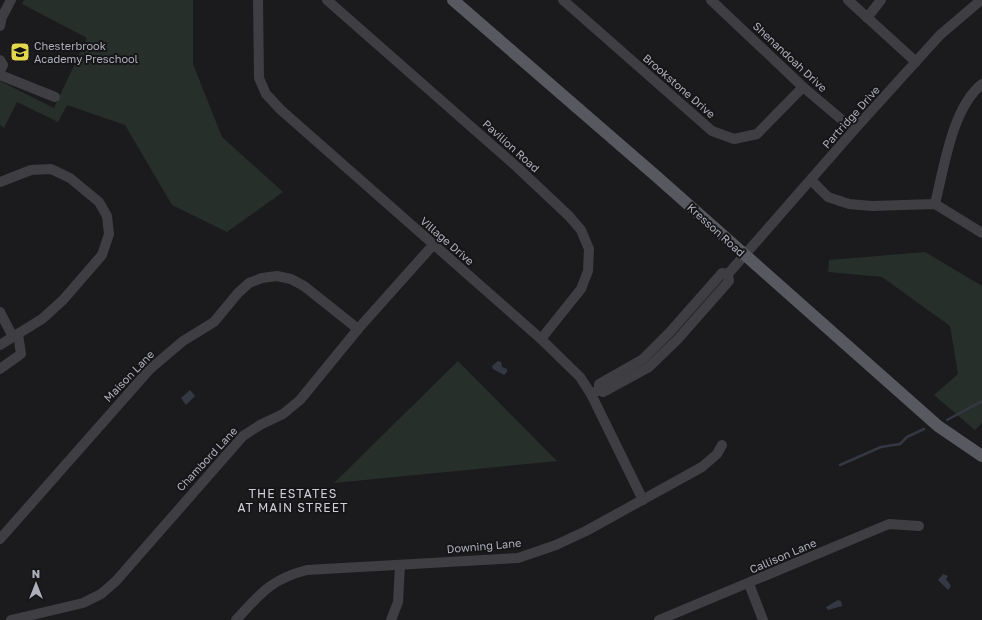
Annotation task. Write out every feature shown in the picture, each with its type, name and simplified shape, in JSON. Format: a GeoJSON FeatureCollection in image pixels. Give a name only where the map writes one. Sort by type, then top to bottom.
{"type":"FeatureCollection","features":[{"type":"Feature","properties":{"kind":"main road","name":"Kresson Road"},"geometry":{"type":"LineString","coordinates":[[453,0],[938,426],[982,456]]}},
{"type":"Feature","properties":{"kind":"street"},"geometry":{"type":"LineString","coordinates":[[0,26],[2,17],[11,0]]}},
{"type":"Feature","properties":{"kind":"street","name":"Village Drive"},"geometry":{"type":"LineString","coordinates":[[258,0],[259,78],[266,94],[281,110],[541,339],[595,392],[643,500]]}},
{"type":"Feature","properties":{"kind":"street","name":"Pavilion Road"},"geometry":{"type":"LineString","coordinates":[[327,0],[518,168],[569,216],[581,230],[589,249],[588,271],[581,289],[541,339]]}},
{"type":"Feature","properties":{"kind":"street","name":"Brookstone Drive"},"geometry":{"type":"LineString","coordinates":[[563,0],[712,131],[734,139],[757,134],[803,87]]}},
{"type":"Feature","properties":{"kind":"street","name":"Shenandoah Drive"},"geometry":{"type":"LineString","coordinates":[[711,0],[803,87],[854,130]]}},
{"type":"Feature","properties":{"kind":"street"},"geometry":{"type":"LineString","coordinates":[[848,0],[916,62]]}},
{"type":"Feature","properties":{"kind":"street"},"geometry":{"type":"LineString","coordinates":[[867,18],[881,0]]}},
{"type":"Feature","properties":{"kind":"street","name":"Partridge Drive"},"geometry":{"type":"LineString","coordinates":[[595,392],[599,384],[643,359],[670,332],[722,273],[728,274],[854,130],[940,35],[981,0]]}},
{"type":"Feature","properties":{"kind":"street"},"geometry":{"type":"LineString","coordinates":[[0,60],[3,65],[0,71]]}},
{"type":"Feature","properties":{"kind":"street"},"geometry":{"type":"LineString","coordinates":[[0,75],[55,97]]}},
{"type":"Feature","properties":{"kind":"street"},"geometry":{"type":"LineString","coordinates":[[935,204],[957,120],[968,101],[982,84]]}},
{"type":"Feature","properties":{"kind":"street"},"geometry":{"type":"LineString","coordinates":[[0,182],[31,170],[51,169],[70,178],[99,202],[107,216],[109,234],[102,255],[63,300],[42,319],[0,345]]}},
{"type":"Feature","properties":{"kind":"street"},"geometry":{"type":"LineString","coordinates":[[811,180],[828,197],[849,204],[872,206],[935,204],[982,233]]}},
{"type":"Feature","properties":{"kind":"street","name":"Chambord Lane"},"geometry":{"type":"LineString","coordinates":[[11,620],[83,603],[101,594],[116,581],[243,436],[260,425],[283,414],[300,400],[358,330],[433,245]]}},
{"type":"Feature","properties":{"kind":"street","name":"Maison Lane"},"geometry":{"type":"LineString","coordinates":[[0,539],[150,369],[183,341],[214,322],[238,293],[249,283],[262,278],[277,276],[291,279],[304,286],[358,330]]}},
{"type":"Feature","properties":{"kind":"street"},"geometry":{"type":"LineString","coordinates":[[0,312],[16,336],[21,354],[0,369]]}},
{"type":"Feature","properties":{"kind":"street","name":"Downing Lane"},"geometry":{"type":"LineString","coordinates":[[236,620],[264,589],[291,574],[307,570],[518,558],[556,545],[643,500],[702,467],[717,454],[722,445]]}},
{"type":"Feature","properties":{"kind":"street","name":"Callison Lane"},"geometry":{"type":"LineString","coordinates":[[659,620],[749,584],[889,524],[919,526]]}},
{"type":"Feature","properties":{"kind":"street"},"geometry":{"type":"LineString","coordinates":[[391,620],[398,602],[400,565]]}},
{"type":"Feature","properties":{"kind":"street"},"geometry":{"type":"LineString","coordinates":[[749,584],[763,620]]}},
{"type":"Feature","properties":{"kind":"shaded area"},"geometry":{"type":"Polygon","coordinates":[[[24,0],[193,0],[193,64],[222,137],[283,192],[227,232],[172,205],[125,125],[67,105],[58,122],[17,102],[4,128],[0,125],[0,81],[54,108],[87,38],[22,4],[24,0]]]}},
{"type":"Feature","properties":{"kind":"shaded area"},"geometry":{"type":"Polygon","coordinates":[[[925,252],[982,286],[982,423],[975,430],[934,395],[958,374],[950,326],[882,277],[828,272],[829,260],[925,252]]]}},
{"type":"Feature","properties":{"kind":"shaded area"},"geometry":{"type":"Polygon","coordinates":[[[458,361],[557,461],[334,483],[458,361]]]}},
{"type":"Feature","properties":{"kind":"shaded area"},"geometry":{"type":"Polygon","coordinates":[[[498,361],[501,362],[502,367],[507,369],[507,372],[504,375],[493,369],[492,366],[498,361]]]}},
{"type":"Feature","properties":{"kind":"shaded area"},"geometry":{"type":"Polygon","coordinates":[[[190,390],[195,396],[186,405],[181,398],[190,390]]]}},
{"type":"Feature","properties":{"kind":"shaded area"},"geometry":{"type":"Polygon","coordinates":[[[943,574],[948,576],[946,579],[951,586],[948,590],[938,580],[943,574]]]}},
{"type":"Feature","properties":{"kind":"shaded area"},"geometry":{"type":"Polygon","coordinates":[[[838,600],[841,601],[842,606],[828,610],[826,607],[838,600]]]}},
{"type":"Feature","properties":{"kind":"waterway"},"geometry":{"type":"LineString","coordinates":[[947,420],[982,401]]}},
{"type":"Feature","properties":{"kind":"waterway"},"geometry":{"type":"LineString","coordinates":[[840,465],[881,447],[900,444],[907,437],[924,429]]}},
{"type":"Feature","properties":{"kind":"place","name":"Chesterbrook Academy Preschool"},"geometry":{"type":"Point","coordinates":[20,52]}},
{"type":"Feature","properties":{"kind":"district","name":"THE ESTATES AT MAIN STREET"},"geometry":{"type":"Point","coordinates":[293,501]}}]}
